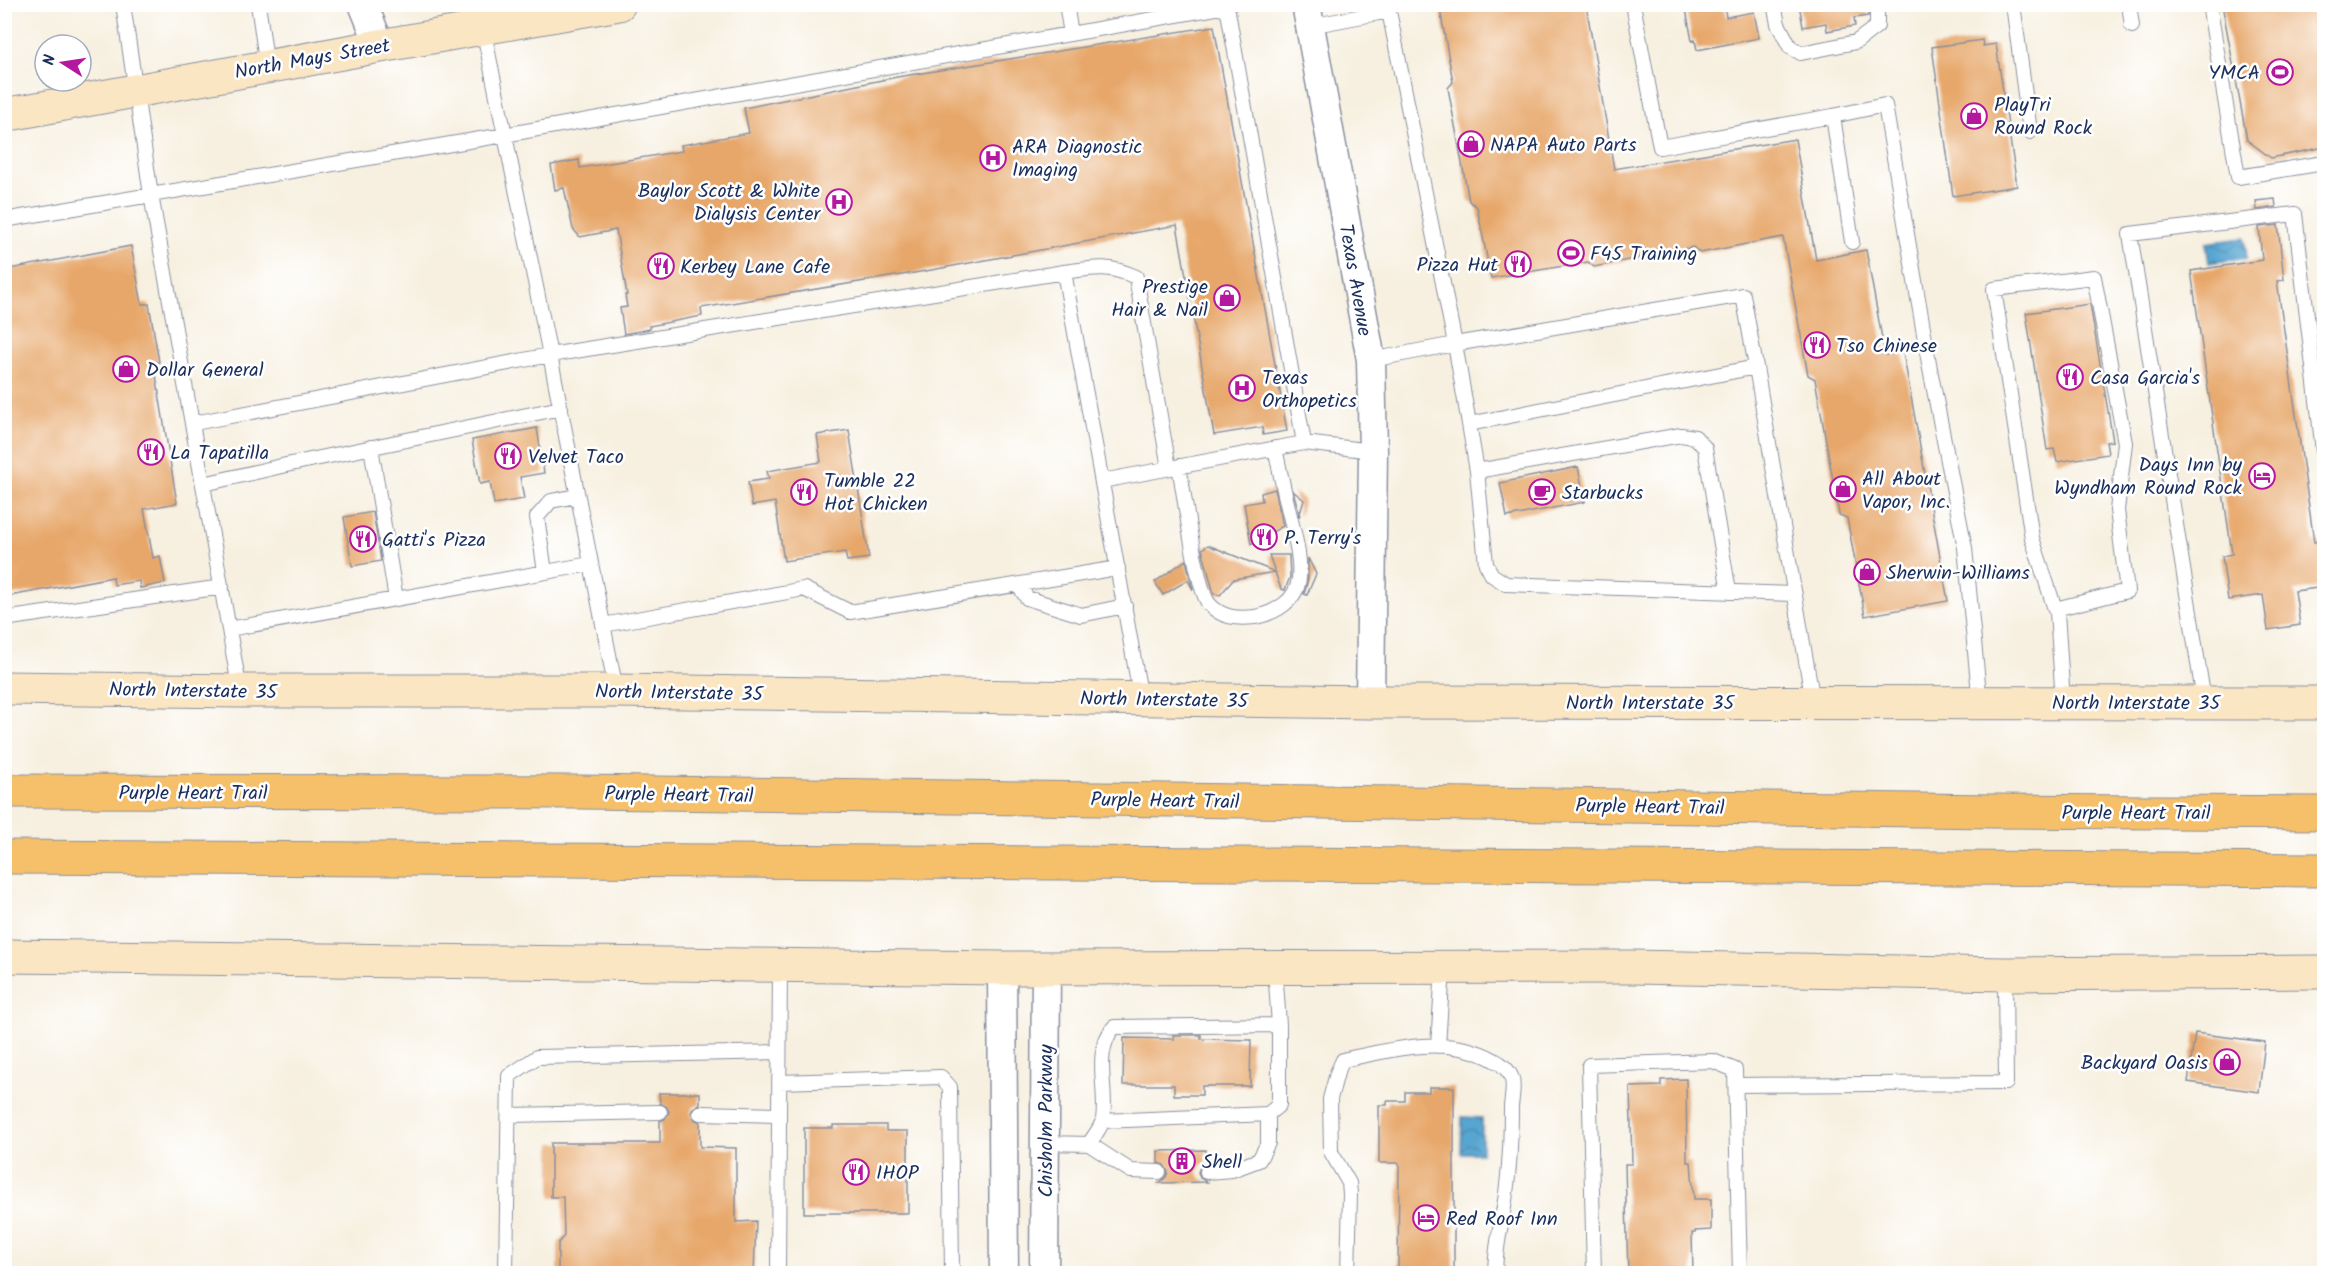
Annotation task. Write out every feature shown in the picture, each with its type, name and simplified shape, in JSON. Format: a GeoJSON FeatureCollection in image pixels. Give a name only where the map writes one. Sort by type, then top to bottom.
{"type":"FeatureCollection","features":[{"type":"Feature","properties":{"kind":"highway","name":"Purple Heart Trail"},"geometry":{"type":"LineString","coordinates":[[4,791],[579,792],[1992,811],[2325,813]]}},
{"type":"Feature","properties":{"kind":"highway"},"geometry":{"type":"LineString","coordinates":[[4,857],[2325,870]]}},
{"type":"Feature","properties":{"kind":"main road","name":"North Mays Street"},"geometry":{"type":"LineString","coordinates":[[4,115],[619,4]]}},
{"type":"Feature","properties":{"kind":"main road","name":"North Interstate 35"},"geometry":{"type":"LineString","coordinates":[[4,688],[240,691],[616,691],[1370,702],[1980,704],[2204,701],[2325,703]]}},
{"type":"Feature","properties":{"kind":"main road"},"geometry":{"type":"LineString","coordinates":[[4,956],[1002,968],[1632,967],[2005,974],[2325,972]]}},
{"type":"Feature","properties":{"kind":"street"},"geometry":{"type":"LineString","coordinates":[[363,4],[380,46]]}},
{"type":"Feature","properties":{"kind":"street"},"geometry":{"type":"LineString","coordinates":[[374,4],[380,46]]}},
{"type":"Feature","properties":{"kind":"street","name":"Texas Avenue"},"geometry":{"type":"LineString","coordinates":[[1308,15],[1371,360],[1373,451],[1370,702]]}},
{"type":"Feature","properties":{"kind":"street"},"geometry":{"type":"LineString","coordinates":[[1002,968],[1004,1274]]}},
{"type":"Feature","properties":{"kind":"street","name":"Chisholm Parkway"},"geometry":{"type":"LineString","coordinates":[[1044,1274],[1046,968]]}},
{"type":"Feature","properties":{"kind":"street"},"geometry":{"type":"LineString","coordinates":[[1003,1143],[1045,1143]]}},
{"type":"Feature","properties":{"kind":"lane"},"geometry":{"type":"LineString","coordinates":[[123,4],[152,195],[240,691]]}},
{"type":"Feature","properties":{"kind":"lane"},"geometry":{"type":"LineString","coordinates":[[258,4],[267,67]]}},
{"type":"Feature","properties":{"kind":"lane"},"geometry":{"type":"LineString","coordinates":[[1065,4],[1071,34]]}},
{"type":"Feature","properties":{"kind":"lane"},"geometry":{"type":"LineString","coordinates":[[1633,4],[1660,147],[1885,105],[1930,369],[1965,548],[1980,704]]}},
{"type":"Feature","properties":{"kind":"lane"},"geometry":{"type":"LineString","coordinates":[[1774,4],[1778,24],[1790,47],[1801,53],[1856,42],[1876,26],[1878,4]]}},
{"type":"Feature","properties":{"kind":"lane"},"geometry":{"type":"LineString","coordinates":[[2013,4],[2030,132]]}},
{"type":"Feature","properties":{"kind":"lane"},"geometry":{"type":"LineString","coordinates":[[2128,4],[2132,26]]}},
{"type":"Feature","properties":{"kind":"lane"},"geometry":{"type":"LineString","coordinates":[[2209,4],[2238,177],[2325,163]]}},
{"type":"Feature","properties":{"kind":"lane"},"geometry":{"type":"LineString","coordinates":[[4,220],[504,135],[1227,6],[1304,443]]}},
{"type":"Feature","properties":{"kind":"lane"},"geometry":{"type":"LineString","coordinates":[[1308,15],[1389,8],[1455,344],[1477,471],[1486,564],[1492,575],[1506,584],[1795,594]]}},
{"type":"Feature","properties":{"kind":"lane"},"geometry":{"type":"LineString","coordinates":[[483,28],[616,691]]}},
{"type":"Feature","properties":{"kind":"lane"},"geometry":{"type":"LineString","coordinates":[[1833,116],[1852,242]]}},
{"type":"Feature","properties":{"kind":"lane"},"geometry":{"type":"LineString","coordinates":[[2204,701],[2130,234],[2295,214],[2325,460]]}},
{"type":"Feature","properties":{"kind":"lane"},"geometry":{"type":"LineString","coordinates":[[194,423],[550,355],[1102,267],[1117,268],[1136,277],[1174,467],[1200,582],[1208,603],[1221,613],[1236,619],[1258,616],[1280,609],[1291,598],[1299,580],[1299,555],[1275,448]]}},
{"type":"Feature","properties":{"kind":"lane"},"geometry":{"type":"LineString","coordinates":[[1064,272],[1141,699]]}},
{"type":"Feature","properties":{"kind":"lane"},"geometry":{"type":"LineString","coordinates":[[2055,609],[2127,591],[2117,510],[2125,442],[2094,277],[1994,288],[2032,538],[2055,609],[2063,702]]}},
{"type":"Feature","properties":{"kind":"lane"},"geometry":{"type":"LineString","coordinates":[[1371,360],[1743,295],[1813,702]]}},
{"type":"Feature","properties":{"kind":"lane"},"geometry":{"type":"LineString","coordinates":[[1469,424],[1756,367]]}},
{"type":"Feature","properties":{"kind":"lane"},"geometry":{"type":"LineString","coordinates":[[204,484],[561,408]]}},
{"type":"Feature","properties":{"kind":"lane"},"geometry":{"type":"LineString","coordinates":[[1477,471],[1682,435],[1695,437],[1705,448],[1729,592]]}},
{"type":"Feature","properties":{"kind":"lane"},"geometry":{"type":"LineString","coordinates":[[1102,481],[1304,443],[1373,451]]}},
{"type":"Feature","properties":{"kind":"lane"},"geometry":{"type":"LineString","coordinates":[[371,447],[396,599]]}},
{"type":"Feature","properties":{"kind":"lane"},"geometry":{"type":"LineString","coordinates":[[545,572],[537,517],[551,501],[577,496]]}},
{"type":"Feature","properties":{"kind":"lane"},"geometry":{"type":"LineString","coordinates":[[229,629],[590,564]]}},
{"type":"Feature","properties":{"kind":"lane"},"geometry":{"type":"LineString","coordinates":[[603,625],[804,589],[850,612],[1118,568]]}},
{"type":"Feature","properties":{"kind":"lane"},"geometry":{"type":"LineString","coordinates":[[1019,586],[1027,598],[1081,615],[1125,606]]}},
{"type":"Feature","properties":{"kind":"lane"},"geometry":{"type":"LineString","coordinates":[[4,619],[222,587]]}},
{"type":"Feature","properties":{"kind":"lane"},"geometry":{"type":"LineString","coordinates":[[778,1274],[780,965]]}},
{"type":"Feature","properties":{"kind":"lane"},"geometry":{"type":"LineString","coordinates":[[1103,1121],[1268,1114],[1279,1105],[1279,1025],[1275,968]]}},
{"type":"Feature","properties":{"kind":"lane"},"geometry":{"type":"LineString","coordinates":[[1438,1046],[1443,968]]}},
{"type":"Feature","properties":{"kind":"lane"},"geometry":{"type":"LineString","coordinates":[[1736,1085],[2006,1083],[2005,974]]}},
{"type":"Feature","properties":{"kind":"lane"},"geometry":{"type":"LineString","coordinates":[[1089,1144],[1103,1121],[1102,1050],[1107,1035],[1114,1027],[1279,1025]]}},
{"type":"Feature","properties":{"kind":"lane"},"geometry":{"type":"LineString","coordinates":[[1348,1274],[1349,1183],[1331,1152],[1329,1099],[1337,1072],[1343,1060],[1381,1051],[1438,1046],[1457,1046],[1485,1055],[1502,1064],[1512,1078],[1510,1161],[1495,1250],[1495,1274]]}},
{"type":"Feature","properties":{"kind":"lane"},"geometry":{"type":"LineString","coordinates":[[506,1274],[510,1076],[537,1057],[779,1052]]}},
{"type":"Feature","properties":{"kind":"lane"},"geometry":{"type":"LineString","coordinates":[[1594,1274],[1589,1065],[1713,1061],[1735,1070],[1740,1274]]}},
{"type":"Feature","properties":{"kind":"lane"},"geometry":{"type":"LineString","coordinates":[[779,1082],[941,1077],[950,1087],[952,1274]]}},
{"type":"Feature","properties":{"kind":"lane"},"geometry":{"type":"LineString","coordinates":[[509,1114],[660,1112]]}},
{"type":"Feature","properties":{"kind":"lane"},"geometry":{"type":"LineString","coordinates":[[700,1113],[778,1115]]}},
{"type":"Feature","properties":{"kind":"lane"},"geometry":{"type":"LineString","coordinates":[[1207,1172],[1232,1170],[1259,1160],[1268,1143],[1268,1114]]}},
{"type":"Feature","properties":{"kind":"lane"},"geometry":{"type":"LineString","coordinates":[[1045,1143],[1089,1144],[1131,1171],[1159,1172]]}},
{"type":"Feature","properties":{"kind":"water"},"geometry":{"type":"Polygon","coordinates":[[[2244,238],[2247,258],[2209,263],[2206,243],[2244,238]]]}},
{"type":"Feature","properties":{"kind":"water"},"geometry":{"type":"Polygon","coordinates":[[[1462,1117],[1482,1118],[1482,1153],[1461,1153],[1462,1117]]]}},
{"type":"Feature","properties":{"kind":"building"},"geometry":{"type":"Polygon","coordinates":[[[1439,4],[1586,4],[1614,169],[1795,139],[1816,260],[1866,250],[1885,355],[1903,352],[1948,601],[1865,616],[1847,518],[1839,515],[1815,379],[1808,375],[1783,237],[1700,253],[1693,247],[1594,267],[1588,262],[1491,278],[1477,207],[1469,201],[1448,88],[1453,82],[1439,4]]]}},
{"type":"Feature","properties":{"kind":"building"},"geometry":{"type":"Polygon","coordinates":[[[1685,4],[1724,4],[1726,17],[1754,12],[1759,38],[1697,50],[1695,40],[1692,41],[1685,4]]]}},
{"type":"Feature","properties":{"kind":"building"},"geometry":{"type":"Polygon","coordinates":[[[1799,4],[1868,4],[1868,16],[1854,18],[1855,26],[1827,31],[1826,23],[1803,27],[1799,4]]]}},
{"type":"Feature","properties":{"kind":"building","name":"YMCA"},"geometry":{"type":"Polygon","coordinates":[[[2222,4],[2325,4],[2325,147],[2271,158],[2247,140],[2222,4]]]}},
{"type":"Feature","properties":{"kind":"building"},"geometry":{"type":"Polygon","coordinates":[[[1214,26],[1287,431],[1263,435],[1262,427],[1214,435],[1177,225],[926,271],[701,308],[702,316],[649,326],[650,329],[624,334],[620,308],[627,307],[625,295],[627,295],[616,230],[580,237],[573,229],[564,188],[555,190],[551,165],[579,160],[580,168],[682,151],[681,145],[749,133],[744,108],[897,77],[1214,26]]]}},
{"type":"Feature","properties":{"kind":"building","name":"PlayTri Round Rock"},"geometry":{"type":"Polygon","coordinates":[[[1982,40],[1983,46],[1996,44],[2017,186],[1953,196],[1932,47],[1982,40]]]}},
{"type":"Feature","properties":{"kind":"building"},"geometry":{"type":"Polygon","coordinates":[[[2275,199],[2276,207],[2257,210],[2256,201],[2275,199]]]}},
{"type":"Feature","properties":{"kind":"building","name":"Days Inn by Wyndham Round Rock"},"geometry":{"type":"Polygon","coordinates":[[[2278,225],[2284,280],[2277,281],[2314,542],[2325,541],[2325,587],[2295,591],[2300,625],[2268,630],[2263,595],[2228,600],[2222,556],[2232,554],[2191,271],[2262,260],[2259,227],[2278,225]]]}},
{"type":"Feature","properties":{"kind":"building"},"geometry":{"type":"Polygon","coordinates":[[[131,246],[142,304],[149,304],[159,362],[154,363],[177,503],[144,509],[153,558],[160,556],[165,583],[140,588],[139,581],[114,585],[113,577],[4,597],[4,270],[131,246]]]}},
{"type":"Feature","properties":{"kind":"building","name":"Casa Garcia's"},"geometry":{"type":"Polygon","coordinates":[[[2090,304],[2113,441],[2106,442],[2108,454],[2057,462],[2054,449],[2047,450],[2026,313],[2090,304]]]}},
{"type":"Feature","properties":{"kind":"building","name":"Velvet Taco"},"geometry":{"type":"Polygon","coordinates":[[[537,428],[544,473],[520,477],[524,499],[494,504],[490,482],[480,484],[472,440],[537,428]]]}},
{"type":"Feature","properties":{"kind":"building","name":"Tumble 22 Hot Chicken"},"geometry":{"type":"Polygon","coordinates":[[[849,430],[869,558],[847,561],[845,552],[784,561],[775,502],[752,506],[748,482],[769,479],[767,471],[821,462],[817,435],[849,430]]]}},
{"type":"Feature","properties":{"kind":"building","name":"Starbucks"},"geometry":{"type":"Polygon","coordinates":[[[1578,467],[1585,502],[1507,517],[1500,483],[1578,467]]]}},
{"type":"Feature","properties":{"kind":"building"},"geometry":{"type":"Polygon","coordinates":[[[1275,489],[1283,526],[1251,544],[1244,504],[1262,501],[1261,493],[1275,489]]]}},
{"type":"Feature","properties":{"kind":"building"},"geometry":{"type":"Polygon","coordinates":[[[1293,491],[1304,500],[1299,517],[1298,509],[1293,491]]]}},
{"type":"Feature","properties":{"kind":"building","name":"Gatti's Pizza"},"geometry":{"type":"Polygon","coordinates":[[[373,512],[381,561],[352,566],[344,517],[373,512]]]}},
{"type":"Feature","properties":{"kind":"building"},"geometry":{"type":"Polygon","coordinates":[[[1208,545],[1275,572],[1234,579],[1220,595],[1214,594],[1202,549],[1208,545]]]}},
{"type":"Feature","properties":{"kind":"building"},"geometry":{"type":"Polygon","coordinates":[[[1269,555],[1289,555],[1290,577],[1285,590],[1281,589],[1269,555]]]}},
{"type":"Feature","properties":{"kind":"building"},"geometry":{"type":"Polygon","coordinates":[[[1308,558],[1316,574],[1307,595],[1304,594],[1308,579],[1308,558]]]}},
{"type":"Feature","properties":{"kind":"building"},"geometry":{"type":"Polygon","coordinates":[[[1186,560],[1193,590],[1188,580],[1163,595],[1155,582],[1186,560]]]}},
{"type":"Feature","properties":{"kind":"building","name":"Backyard Oasis"},"geometry":{"type":"Polygon","coordinates":[[[2195,1033],[2265,1042],[2259,1092],[2188,1082],[2195,1033]]]}},
{"type":"Feature","properties":{"kind":"building"},"geometry":{"type":"Polygon","coordinates":[[[1173,1035],[1201,1035],[1201,1039],[1251,1040],[1250,1086],[1202,1086],[1202,1095],[1174,1095],[1174,1085],[1123,1085],[1124,1038],[1174,1039],[1173,1035]]]}},
{"type":"Feature","properties":{"kind":"building"},"geometry":{"type":"Polygon","coordinates":[[[1686,1079],[1687,1162],[1691,1162],[1694,1199],[1711,1199],[1711,1230],[1692,1233],[1693,1274],[1628,1274],[1625,1164],[1632,1164],[1630,1087],[1661,1086],[1661,1080],[1686,1079]]]}},
{"type":"Feature","properties":{"kind":"building","name":"Red Roof Inn"},"geometry":{"type":"Polygon","coordinates":[[[1429,1087],[1454,1087],[1454,1274],[1398,1274],[1399,1163],[1379,1163],[1379,1105],[1387,1105],[1387,1101],[1405,1101],[1405,1092],[1429,1092],[1429,1087]]]}},
{"type":"Feature","properties":{"kind":"building"},"geometry":{"type":"Polygon","coordinates":[[[659,1093],[700,1093],[700,1104],[693,1108],[691,1113],[695,1120],[700,1122],[700,1147],[736,1148],[736,1222],[756,1221],[754,1274],[558,1274],[558,1243],[564,1236],[563,1197],[551,1197],[551,1143],[660,1143],[660,1121],[665,1119],[669,1112],[667,1107],[660,1103],[659,1093]]]}},
{"type":"Feature","properties":{"kind":"building","name":"IHOP"},"geometry":{"type":"Polygon","coordinates":[[[833,1125],[886,1125],[886,1131],[908,1131],[908,1213],[804,1213],[804,1128],[833,1128],[833,1125]]]}},
{"type":"Feature","properties":{"kind":"building","name":"Shell"},"geometry":{"type":"Polygon","coordinates":[[[1206,1150],[1206,1163],[1201,1165],[1198,1172],[1200,1178],[1207,1182],[1159,1183],[1168,1172],[1164,1165],[1158,1163],[1158,1151],[1206,1150]]]}},
{"type":"Feature","properties":{"kind":"place","name":"YMCA"},"geometry":{"type":"Point","coordinates":[2280,72]}},
{"type":"Feature","properties":{"kind":"place","name":"PlayTri Round Rock"},"geometry":{"type":"Point","coordinates":[1974,116]}},
{"type":"Feature","properties":{"kind":"place","name":"NAPA Auto Parts"},"geometry":{"type":"Point","coordinates":[1471,144]}},
{"type":"Feature","properties":{"kind":"place","name":"ARA Diagnostic Imaging"},"geometry":{"type":"Point","coordinates":[993,158]}},
{"type":"Feature","properties":{"kind":"place","name":"Baylor Scott & White Dialysis Center"},"geometry":{"type":"Point","coordinates":[839,202]}},
{"type":"Feature","properties":{"kind":"place","name":"F45 Training"},"geometry":{"type":"Point","coordinates":[1571,253]}},
{"type":"Feature","properties":{"kind":"place","name":"Pizza Hut"},"geometry":{"type":"Point","coordinates":[1518,264]}},
{"type":"Feature","properties":{"kind":"place","name":"Kerbey Lane Cafe"},"geometry":{"type":"Point","coordinates":[661,266]}},
{"type":"Feature","properties":{"kind":"place","name":"Prestige Hair & Nail"},"geometry":{"type":"Point","coordinates":[1227,298]}},
{"type":"Feature","properties":{"kind":"place","name":"Tso Chinese"},"geometry":{"type":"Point","coordinates":[1817,345]}},
{"type":"Feature","properties":{"kind":"place","name":"Dollar General"},"geometry":{"type":"Point","coordinates":[126,369]}},
{"type":"Feature","properties":{"kind":"place","name":"Casa Garcia's"},"geometry":{"type":"Point","coordinates":[2070,377]}},
{"type":"Feature","properties":{"kind":"place","name":"Texas Orthopetics"},"geometry":{"type":"Point","coordinates":[1242,388]}},
{"type":"Feature","properties":{"kind":"place","name":"La Tapatilla"},"geometry":{"type":"Point","coordinates":[151,452]}},
{"type":"Feature","properties":{"kind":"place","name":"Velvet Taco"},"geometry":{"type":"Point","coordinates":[508,456]}},
{"type":"Feature","properties":{"kind":"place","name":"Days Inn by Wyndham Round Rock"},"geometry":{"type":"Point","coordinates":[2262,476]}},
{"type":"Feature","properties":{"kind":"place","name":"All About Vapor, Inc."},"geometry":{"type":"Point","coordinates":[1843,489]}},
{"type":"Feature","properties":{"kind":"place","name":"Tumble 22 Hot Chicken"},"geometry":{"type":"Point","coordinates":[804,492]}},
{"type":"Feature","properties":{"kind":"place","name":"Starbucks"},"geometry":{"type":"Point","coordinates":[1542,492]}},
{"type":"Feature","properties":{"kind":"place","name":"P. Terry's"},"geometry":{"type":"Point","coordinates":[1264,537]}},
{"type":"Feature","properties":{"kind":"place","name":"Gatti's Pizza"},"geometry":{"type":"Point","coordinates":[363,539]}},
{"type":"Feature","properties":{"kind":"place","name":"Sherwin-Williams"},"geometry":{"type":"Point","coordinates":[1867,572]}},
{"type":"Feature","properties":{"kind":"place","name":"Backyard Oasis"},"geometry":{"type":"Point","coordinates":[2227,1062]}},
{"type":"Feature","properties":{"kind":"place","name":"Shell"},"geometry":{"type":"Point","coordinates":[1182,1161]}},
{"type":"Feature","properties":{"kind":"place","name":"IHOP"},"geometry":{"type":"Point","coordinates":[856,1172]}},
{"type":"Feature","properties":{"kind":"place","name":"Red Roof Inn"},"geometry":{"type":"Point","coordinates":[1426,1218]}}]}
